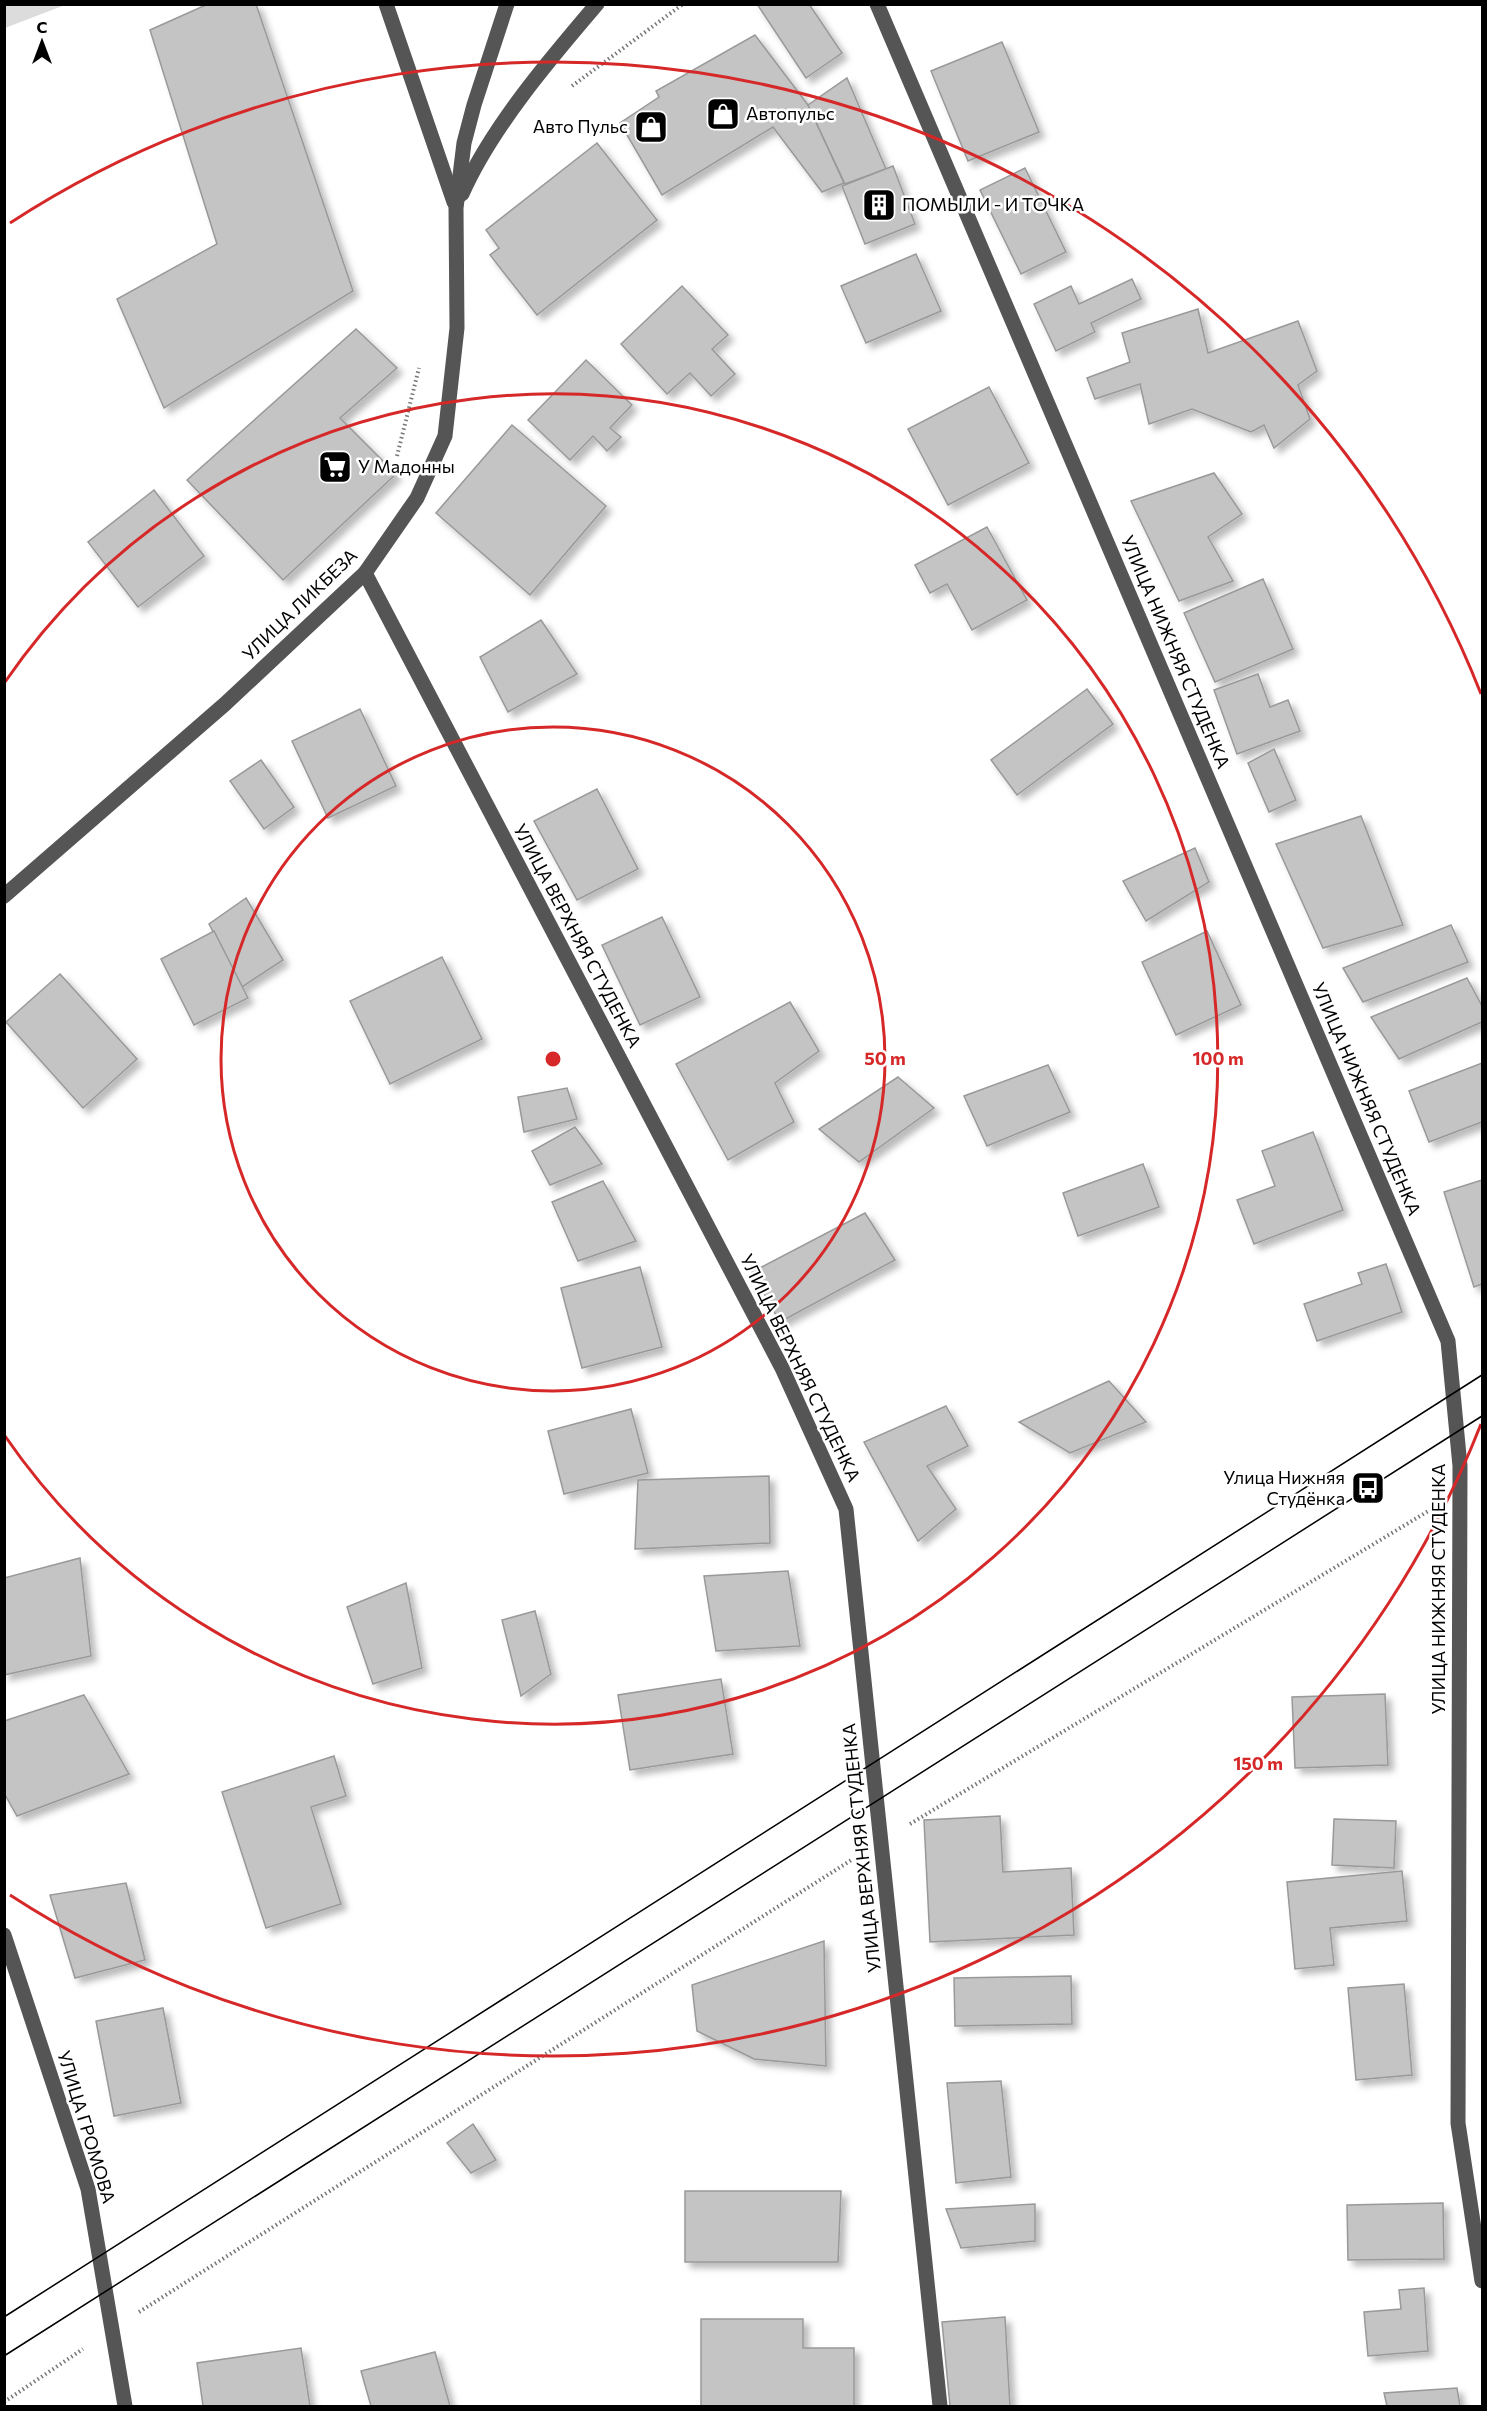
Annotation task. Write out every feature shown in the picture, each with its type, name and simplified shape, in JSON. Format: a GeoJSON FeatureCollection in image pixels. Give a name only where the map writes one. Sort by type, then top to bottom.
{"type":"FeatureCollection","features":[{"type":"Feature","properties":{"kind":"street"},"geometry":{"type":"LineString","coordinates":[[386,4],[456,208]]}},
{"type":"Feature","properties":{"kind":"street","name":"УЛИЦА ЛИКБЕЗА"},"geometry":{"type":"LineString","coordinates":[[4,897],[225,704],[365,573],[417,498],[445,436],[457,328],[456,208],[464,143],[507,4]]}},
{"type":"Feature","properties":{"kind":"street"},"geometry":{"type":"LineString","coordinates":[[456,208],[473,169],[486,149],[534,82],[597,4]]}},
{"type":"Feature","properties":{"kind":"street","name":"УЛИЦА НИЖНЯЯ CТУДЕНКA"},"geometry":{"type":"LineString","coordinates":[[877,4],[1448,1341],[1460,1466],[1458,2123],[1482,2282]]}},
{"type":"Feature","properties":{"kind":"street","name":"УЛИЦА ВЕРХНЯЯ СТУДЕНКА"},"geometry":{"type":"LineString","coordinates":[[365,573],[782,1368],[846,1509],[940,2406]]}},
{"type":"Feature","properties":{"kind":"street","name":"УЛИЦА ГРОМОВА"},"geometry":{"type":"LineString","coordinates":[[4,1935],[88,2189],[125,2406]]}},
{"type":"Feature","properties":{"kind":"path"},"geometry":{"type":"LineString","coordinates":[[571,86],[683,4]]}},
{"type":"Feature","properties":{"kind":"path"},"geometry":{"type":"LineString","coordinates":[[398,456],[422,357]]}},
{"type":"Feature","properties":{"kind":"path"},"geometry":{"type":"LineString","coordinates":[[4,2402],[112,2329],[881,1842],[1460,1492]]}},
{"type":"Feature","properties":{"kind":"shaded area"},"geometry":{"type":"Polygon","coordinates":[[[5,4],[65,4],[65,5],[5,28],[5,4]]]}},
{"type":"Feature","properties":{"kind":"building"},"geometry":{"type":"Polygon","coordinates":[[[208,4],[256,4],[353,291],[164,408],[117,299],[217,244],[150,30],[208,4]]]}},
{"type":"Feature","properties":{"kind":"building"},"geometry":{"type":"Polygon","coordinates":[[[757,4],[809,4],[842,53],[806,78],[757,4]]]}},
{"type":"Feature","properties":{"kind":"building","name":"Автопульс"},"geometry":{"type":"Polygon","coordinates":[[[755,35],[808,105],[844,183],[822,192],[773,127],[662,195],[620,123],[659,97],[656,91],[755,35]]]}},
{"type":"Feature","properties":{"kind":"building"},"geometry":{"type":"Polygon","coordinates":[[[1002,42],[1039,132],[968,161],[931,71],[1002,42]]]}},
{"type":"Feature","properties":{"kind":"building"},"geometry":{"type":"Polygon","coordinates":[[[847,78],[886,169],[845,184],[808,105],[847,78]]]}},
{"type":"Feature","properties":{"kind":"building"},"geometry":{"type":"Polygon","coordinates":[[[597,143],[657,220],[537,315],[490,255],[499,248],[486,230],[597,143]]]}},
{"type":"Feature","properties":{"kind":"building","name":"ПОМЫЛИ - И ТОЧКА"},"geometry":{"type":"Polygon","coordinates":[[[893,166],[915,224],[865,244],[842,186],[893,166]]]}},
{"type":"Feature","properties":{"kind":"building"},"geometry":{"type":"Polygon","coordinates":[[[1025,168],[1066,252],[1021,274],[980,190],[1025,168]]]}},
{"type":"Feature","properties":{"kind":"building"},"geometry":{"type":"Polygon","coordinates":[[[916,254],[941,311],[866,343],[841,286],[916,254]]]}},
{"type":"Feature","properties":{"kind":"building"},"geometry":{"type":"Polygon","coordinates":[[[1132,279],[1141,299],[1091,323],[1095,332],[1056,351],[1034,304],[1071,286],[1079,304],[1132,279]]]}},
{"type":"Feature","properties":{"kind":"building"},"geometry":{"type":"Polygon","coordinates":[[[682,286],[728,335],[712,349],[735,374],[711,396],[690,373],[667,394],[621,344],[682,286]]]}},
{"type":"Feature","properties":{"kind":"building"},"geometry":{"type":"Polygon","coordinates":[[[1198,309],[1208,353],[1298,321],[1317,371],[1298,385],[1310,419],[1274,448],[1264,425],[1251,432],[1192,409],[1149,424],[1140,384],[1095,399],[1087,378],[1130,362],[1122,333],[1198,309]]]}},
{"type":"Feature","properties":{"kind":"building"},"geometry":{"type":"Polygon","coordinates":[[[356,329],[397,368],[340,418],[396,474],[283,580],[187,480],[356,329]]]}},
{"type":"Feature","properties":{"kind":"building"},"geometry":{"type":"Polygon","coordinates":[[[586,360],[632,405],[610,428],[621,437],[607,451],[593,436],[570,460],[528,420],[586,360]]]}},
{"type":"Feature","properties":{"kind":"building"},"geometry":{"type":"Polygon","coordinates":[[[989,387],[1029,463],[948,505],[908,429],[989,387]]]}},
{"type":"Feature","properties":{"kind":"building"},"geometry":{"type":"Polygon","coordinates":[[[512,425],[606,506],[530,595],[436,513],[512,425]]]}},
{"type":"Feature","properties":{"kind":"building"},"geometry":{"type":"Polygon","coordinates":[[[1214,473],[1242,514],[1208,537],[1233,581],[1179,601],[1131,501],[1214,473]]]}},
{"type":"Feature","properties":{"kind":"building"},"geometry":{"type":"Polygon","coordinates":[[[154,490],[204,556],[138,607],[88,542],[154,490]]]}},
{"type":"Feature","properties":{"kind":"building"},"geometry":{"type":"Polygon","coordinates":[[[987,527],[1027,600],[972,630],[947,584],[930,593],[915,565],[987,527]]]}},
{"type":"Feature","properties":{"kind":"building"},"geometry":{"type":"Polygon","coordinates":[[[1263,579],[1293,649],[1215,682],[1184,613],[1263,579]]]}},
{"type":"Feature","properties":{"kind":"building"},"geometry":{"type":"Polygon","coordinates":[[[541,620],[577,674],[508,712],[480,657],[541,620]]]}},
{"type":"Feature","properties":{"kind":"building"},"geometry":{"type":"Polygon","coordinates":[[[1258,674],[1270,707],[1288,700],[1300,731],[1237,754],[1214,690],[1258,674]]]}},
{"type":"Feature","properties":{"kind":"building"},"geometry":{"type":"Polygon","coordinates":[[[1087,689],[1113,724],[1017,795],[991,760],[1087,689]]]}},
{"type":"Feature","properties":{"kind":"building"},"geometry":{"type":"Polygon","coordinates":[[[360,709],[396,786],[328,818],[292,741],[360,709]]]}},
{"type":"Feature","properties":{"kind":"building"},"geometry":{"type":"Polygon","coordinates":[[[1274,749],[1296,800],[1269,812],[1248,763],[1274,749]]]}},
{"type":"Feature","properties":{"kind":"building"},"geometry":{"type":"Polygon","coordinates":[[[261,760],[294,807],[264,829],[230,781],[261,760]]]}},
{"type":"Feature","properties":{"kind":"building"},"geometry":{"type":"Polygon","coordinates":[[[597,789],[638,869],[577,900],[534,821],[597,789]]]}},
{"type":"Feature","properties":{"kind":"building"},"geometry":{"type":"Polygon","coordinates":[[[1361,816],[1403,925],[1323,948],[1276,844],[1361,816]]]}},
{"type":"Feature","properties":{"kind":"building"},"geometry":{"type":"Polygon","coordinates":[[[1195,848],[1209,882],[1146,921],[1123,881],[1195,848]]]}},
{"type":"Feature","properties":{"kind":"building"},"geometry":{"type":"Polygon","coordinates":[[[246,898],[283,960],[242,987],[209,924],[246,898]]]}},
{"type":"Feature","properties":{"kind":"building"},"geometry":{"type":"Polygon","coordinates":[[[662,917],[700,997],[640,1025],[602,945],[662,917]]]}},
{"type":"Feature","properties":{"kind":"building"},"geometry":{"type":"Polygon","coordinates":[[[1451,925],[1468,962],[1363,1002],[1343,968],[1451,925]]]}},
{"type":"Feature","properties":{"kind":"building"},"geometry":{"type":"Polygon","coordinates":[[[214,931],[248,998],[194,1025],[161,959],[214,931]]]}},
{"type":"Feature","properties":{"kind":"building"},"geometry":{"type":"Polygon","coordinates":[[[1207,931],[1241,1005],[1176,1035],[1142,962],[1207,931]]]}},
{"type":"Feature","properties":{"kind":"building"},"geometry":{"type":"Polygon","coordinates":[[[442,957],[482,1039],[390,1084],[350,1001],[442,957]]]}},
{"type":"Feature","properties":{"kind":"building"},"geometry":{"type":"Polygon","coordinates":[[[60,974],[137,1059],[83,1108],[6,1022],[60,974]]]}},
{"type":"Feature","properties":{"kind":"building"},"geometry":{"type":"Polygon","coordinates":[[[1467,978],[1482,1006],[1482,1022],[1399,1059],[1371,1017],[1467,978]]]}},
{"type":"Feature","properties":{"kind":"building"},"geometry":{"type":"Polygon","coordinates":[[[790,1002],[819,1051],[775,1083],[794,1122],[728,1160],[676,1064],[790,1002]]]}},
{"type":"Feature","properties":{"kind":"building"},"geometry":{"type":"Polygon","coordinates":[[[1482,1063],[1482,1122],[1429,1142],[1409,1091],[1482,1063]]]}},
{"type":"Feature","properties":{"kind":"building"},"geometry":{"type":"Polygon","coordinates":[[[1048,1065],[1070,1112],[987,1146],[964,1096],[1048,1065]]]}},
{"type":"Feature","properties":{"kind":"building"},"geometry":{"type":"Polygon","coordinates":[[[898,1077],[934,1108],[859,1162],[819,1129],[898,1077]]]}},
{"type":"Feature","properties":{"kind":"building"},"geometry":{"type":"Polygon","coordinates":[[[567,1088],[577,1119],[524,1132],[518,1097],[567,1088]]]}},
{"type":"Feature","properties":{"kind":"building"},"geometry":{"type":"Polygon","coordinates":[[[575,1127],[602,1164],[550,1185],[532,1151],[575,1127]]]}},
{"type":"Feature","properties":{"kind":"building"},"geometry":{"type":"Polygon","coordinates":[[[1313,1132],[1343,1210],[1254,1244],[1237,1200],[1275,1186],[1262,1151],[1313,1132]]]}},
{"type":"Feature","properties":{"kind":"building"},"geometry":{"type":"Polygon","coordinates":[[[1143,1164],[1159,1207],[1078,1236],[1063,1193],[1143,1164]]]}},
{"type":"Feature","properties":{"kind":"building"},"geometry":{"type":"Polygon","coordinates":[[[1482,1180],[1482,1284],[1474,1287],[1444,1192],[1482,1180]]]}},
{"type":"Feature","properties":{"kind":"building"},"geometry":{"type":"Polygon","coordinates":[[[603,1181],[636,1241],[578,1261],[552,1202],[603,1181]]]}},
{"type":"Feature","properties":{"kind":"building"},"geometry":{"type":"Polygon","coordinates":[[[865,1213],[895,1260],[780,1322],[752,1272],[865,1213]]]}},
{"type":"Feature","properties":{"kind":"building"},"geometry":{"type":"Polygon","coordinates":[[[1386,1264],[1402,1312],[1317,1341],[1304,1304],[1362,1284],[1358,1273],[1386,1264]]]}},
{"type":"Feature","properties":{"kind":"building"},"geometry":{"type":"Polygon","coordinates":[[[640,1267],[662,1347],[582,1368],[561,1288],[640,1267]]]}},
{"type":"Feature","properties":{"kind":"building"},"geometry":{"type":"Polygon","coordinates":[[[1109,1381],[1146,1422],[1070,1453],[1019,1422],[1109,1381]]]}},
{"type":"Feature","properties":{"kind":"building"},"geometry":{"type":"Polygon","coordinates":[[[946,1406],[968,1446],[927,1466],[956,1509],[918,1541],[864,1442],[946,1406]]]}},
{"type":"Feature","properties":{"kind":"building"},"geometry":{"type":"Polygon","coordinates":[[[631,1409],[648,1473],[564,1494],[548,1431],[631,1409]]]}},
{"type":"Feature","properties":{"kind":"building"},"geometry":{"type":"Polygon","coordinates":[[[769,1476],[770,1543],[635,1549],[638,1480],[769,1476]]]}},
{"type":"Feature","properties":{"kind":"building"},"geometry":{"type":"Polygon","coordinates":[[[80,1558],[91,1656],[4,1675],[4,1578],[80,1558]]]}},
{"type":"Feature","properties":{"kind":"building"},"geometry":{"type":"Polygon","coordinates":[[[788,1571],[800,1646],[716,1651],[704,1576],[788,1571]]]}},
{"type":"Feature","properties":{"kind":"building"},"geometry":{"type":"Polygon","coordinates":[[[406,1583],[422,1668],[373,1684],[347,1607],[406,1583]]]}},
{"type":"Feature","properties":{"kind":"building"},"geometry":{"type":"Polygon","coordinates":[[[535,1611],[551,1674],[521,1696],[502,1620],[535,1611]]]}},
{"type":"Feature","properties":{"kind":"building"},"geometry":{"type":"Polygon","coordinates":[[[721,1679],[733,1754],[630,1770],[618,1695],[721,1679]]]}},
{"type":"Feature","properties":{"kind":"building"},"geometry":{"type":"Polygon","coordinates":[[[1385,1694],[1388,1765],[1295,1768],[1292,1697],[1385,1694]]]}},
{"type":"Feature","properties":{"kind":"building"},"geometry":{"type":"Polygon","coordinates":[[[84,1695],[129,1774],[17,1816],[4,1793],[4,1721],[84,1695]]]}},
{"type":"Feature","properties":{"kind":"building"},"geometry":{"type":"Polygon","coordinates":[[[334,1756],[346,1796],[311,1807],[341,1904],[266,1928],[222,1792],[334,1756]]]}},
{"type":"Feature","properties":{"kind":"building"},"geometry":{"type":"Polygon","coordinates":[[[1000,1816],[1003,1872],[1071,1868],[1074,1935],[930,1942],[924,1820],[1000,1816]]]}},
{"type":"Feature","properties":{"kind":"building"},"geometry":{"type":"Polygon","coordinates":[[[1334,1819],[1396,1821],[1394,1868],[1332,1865],[1334,1819]]]}},
{"type":"Feature","properties":{"kind":"building"},"geometry":{"type":"Polygon","coordinates":[[[1402,1871],[1407,1921],[1330,1928],[1334,1965],[1295,1969],[1287,1882],[1402,1871]]]}},
{"type":"Feature","properties":{"kind":"building"},"geometry":{"type":"Polygon","coordinates":[[[126,1883],[145,1960],[75,1978],[50,1895],[126,1883]]]}},
{"type":"Feature","properties":{"kind":"building"},"geometry":{"type":"Polygon","coordinates":[[[824,1941],[826,2066],[754,2059],[697,2031],[692,1985],[824,1941]]]}},
{"type":"Feature","properties":{"kind":"building"},"geometry":{"type":"Polygon","coordinates":[[[1071,1976],[1072,2024],[955,2026],[954,1978],[1071,1976]]]}},
{"type":"Feature","properties":{"kind":"building"},"geometry":{"type":"Polygon","coordinates":[[[1404,1984],[1412,2075],[1356,2080],[1348,1988],[1404,1984]]]}},
{"type":"Feature","properties":{"kind":"building"},"geometry":{"type":"Polygon","coordinates":[[[163,2008],[181,2103],[114,2116],[96,2021],[163,2008]]]}},
{"type":"Feature","properties":{"kind":"building"},"geometry":{"type":"Polygon","coordinates":[[[1001,2081],[1011,2177],[956,2183],[947,2083],[1001,2081]]]}},
{"type":"Feature","properties":{"kind":"building"},"geometry":{"type":"Polygon","coordinates":[[[473,2124],[496,2160],[471,2173],[447,2143],[473,2124]]]}},
{"type":"Feature","properties":{"kind":"building"},"geometry":{"type":"Polygon","coordinates":[[[685,2191],[841,2191],[838,2262],[685,2262],[685,2191]]]}},
{"type":"Feature","properties":{"kind":"building"},"geometry":{"type":"Polygon","coordinates":[[[1443,2203],[1444,2259],[1348,2260],[1347,2205],[1443,2203]]]}},
{"type":"Feature","properties":{"kind":"building"},"geometry":{"type":"Polygon","coordinates":[[[1035,2204],[1035,2241],[961,2248],[946,2209],[1035,2204]]]}},
{"type":"Feature","properties":{"kind":"building"},"geometry":{"type":"Polygon","coordinates":[[[1424,2288],[1428,2351],[1368,2356],[1364,2312],[1401,2309],[1399,2290],[1424,2288]]]}},
{"type":"Feature","properties":{"kind":"building"},"geometry":{"type":"Polygon","coordinates":[[[1005,2317],[1010,2406],[950,2406],[942,2322],[1005,2317]]]}},
{"type":"Feature","properties":{"kind":"building"},"geometry":{"type":"Polygon","coordinates":[[[701,2319],[803,2319],[803,2348],[854,2348],[854,2406],[701,2406],[701,2319]]]}},
{"type":"Feature","properties":{"kind":"building"},"geometry":{"type":"Polygon","coordinates":[[[301,2348],[310,2406],[203,2406],[197,2363],[301,2348]]]}},
{"type":"Feature","properties":{"kind":"building"},"geometry":{"type":"Polygon","coordinates":[[[435,2352],[450,2406],[371,2406],[361,2371],[435,2352]]]}},
{"type":"Feature","properties":{"kind":"building"},"geometry":{"type":"Polygon","coordinates":[[[1457,2388],[1460,2406],[1387,2406],[1384,2393],[1457,2388]]]}},
{"type":"Feature","properties":{"kind":"tram line"},"geometry":{"type":"LineString","coordinates":[[4,2317],[1482,1375]]}},
{"type":"Feature","properties":{"kind":"tram line"},"geometry":{"type":"LineString","coordinates":[[4,2356],[1482,1416]]}},
{"type":"Feature","properties":{"kind":"place","name":"Автопульс"},"geometry":{"type":"Point","coordinates":[723,114]}},
{"type":"Feature","properties":{"kind":"place","name":"Авто Пульс"},"geometry":{"type":"Point","coordinates":[651,127]}},
{"type":"Feature","properties":{"kind":"place","name":"ПОМЫЛИ - И ТОЧКА"},"geometry":{"type":"Point","coordinates":[879,205]}},
{"type":"Feature","properties":{"kind":"place","name":"У Мадонны"},"geometry":{"type":"Point","coordinates":[335,467]}},
{"type":"Feature","properties":{"kind":"place","name":"Улица Нижняя Студёнка"},"geometry":{"type":"Point","coordinates":[1368,1488]}}]}
